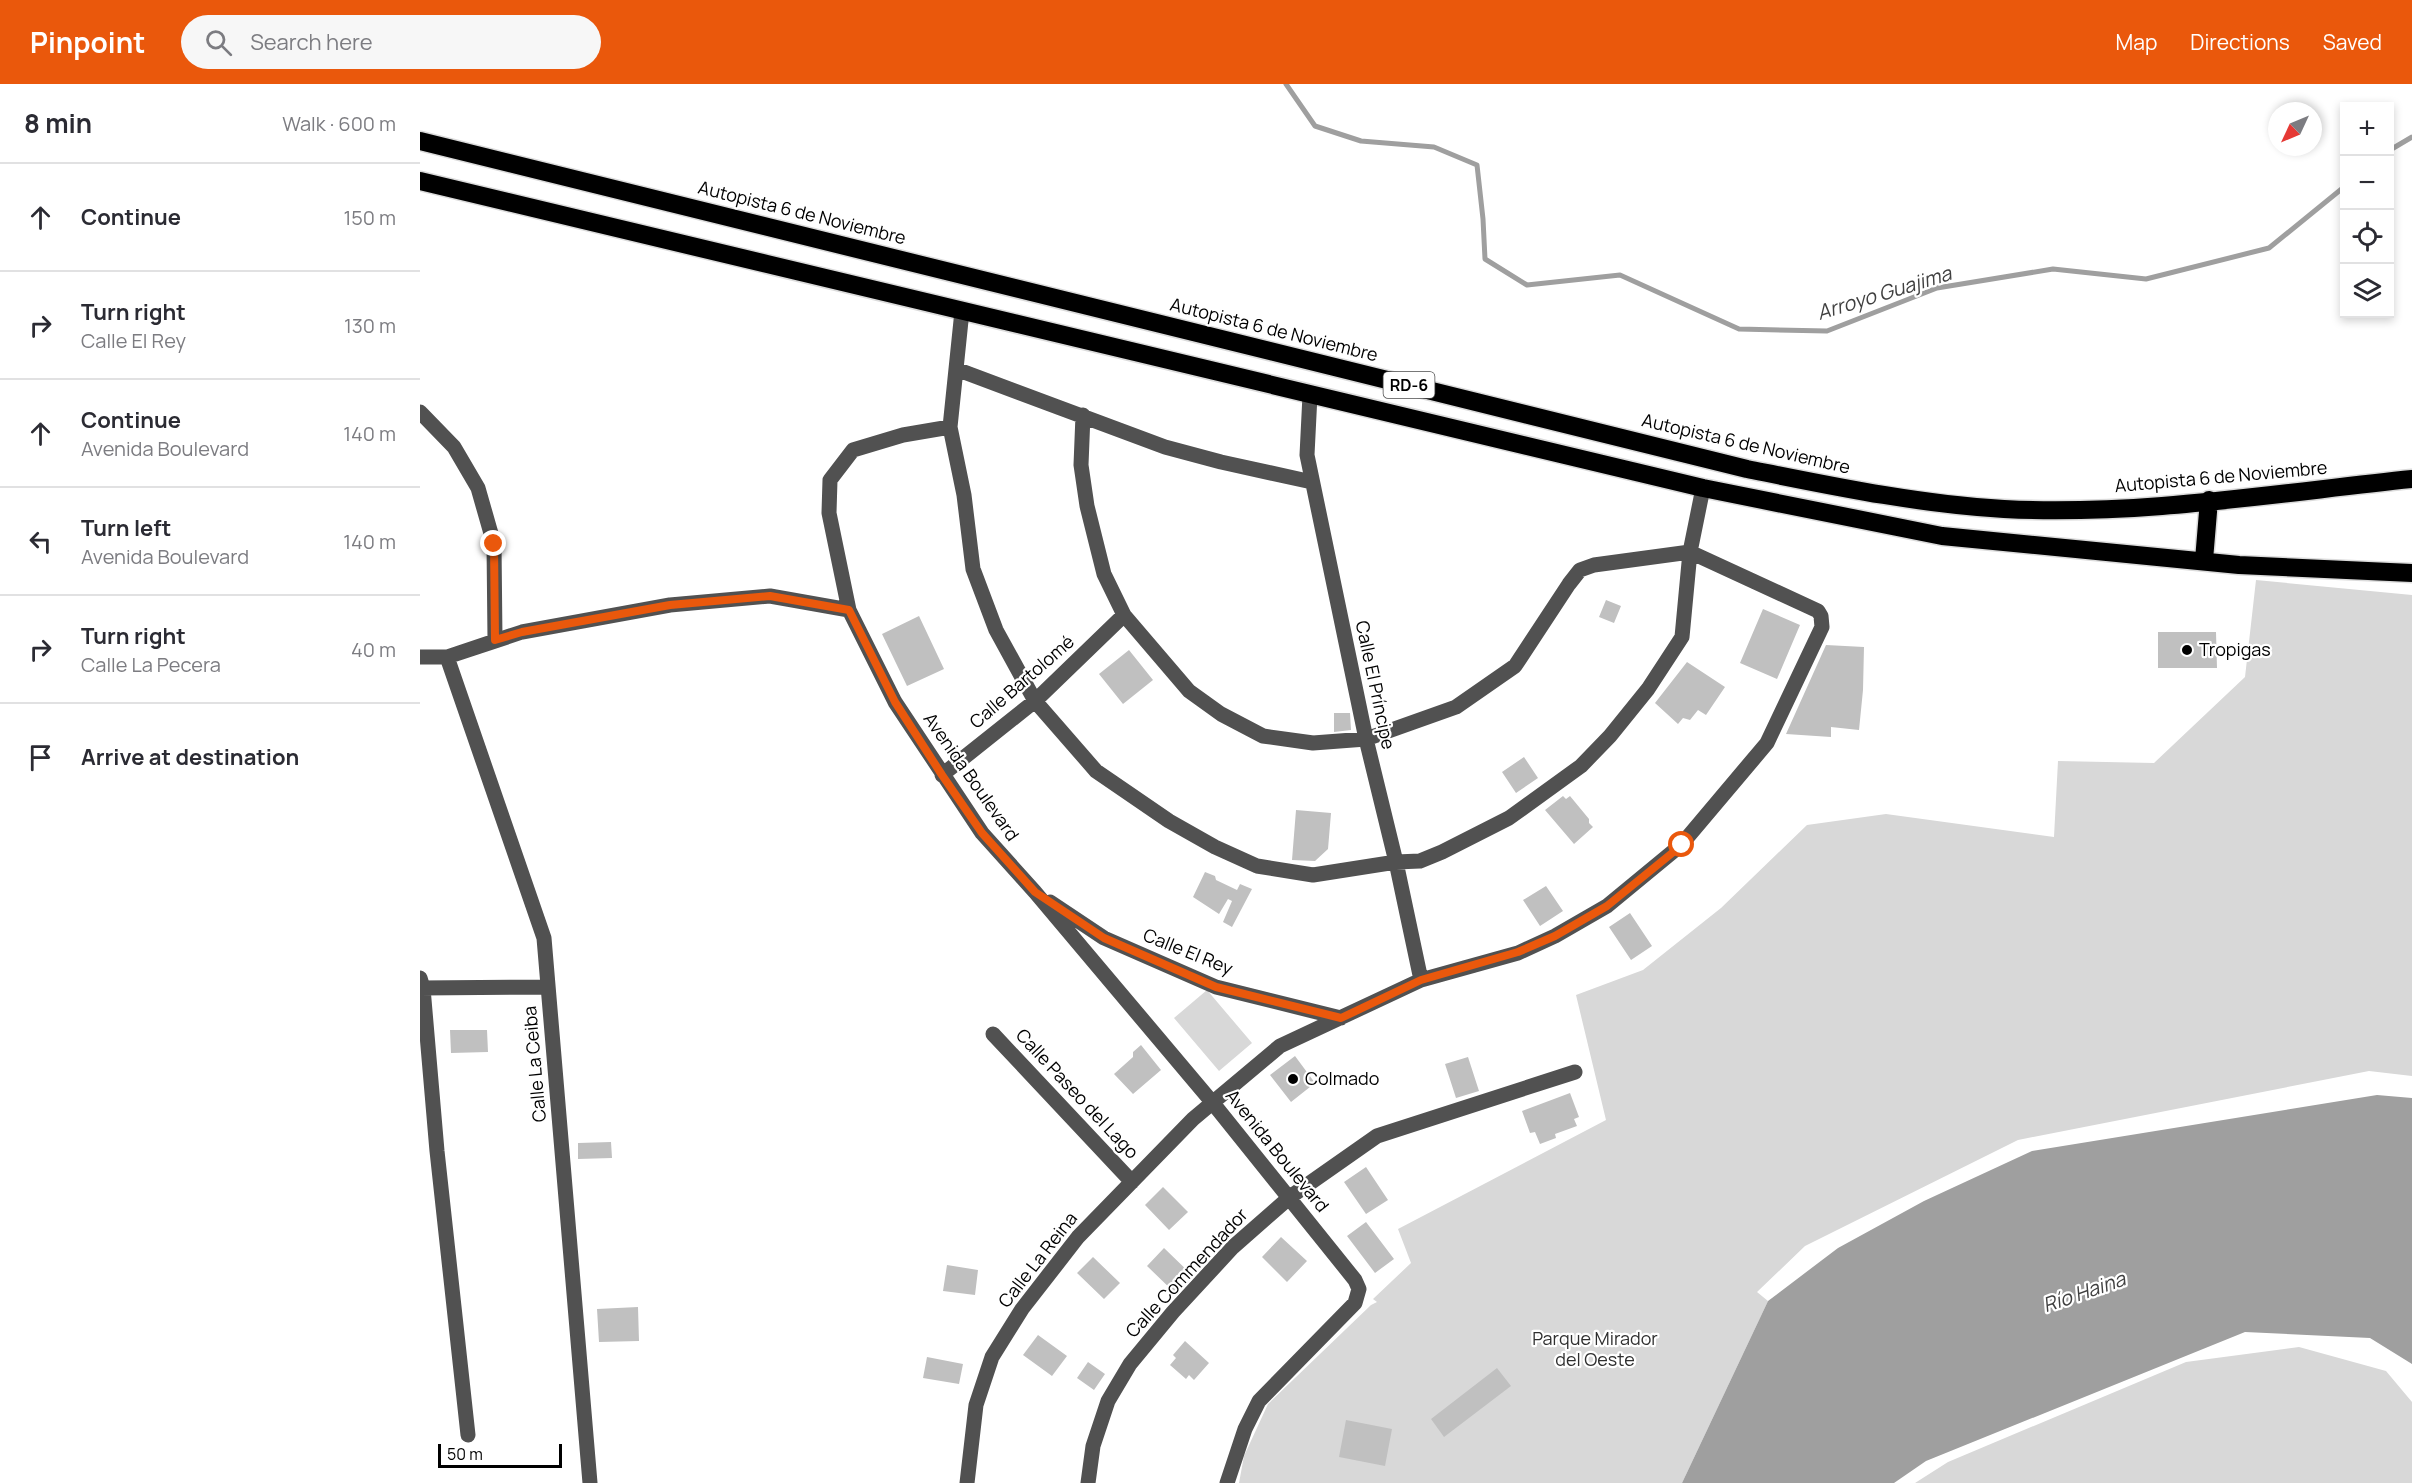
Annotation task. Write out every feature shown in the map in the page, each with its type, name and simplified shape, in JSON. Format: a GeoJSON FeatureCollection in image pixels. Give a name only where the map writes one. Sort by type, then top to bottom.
{"type":"FeatureCollection","features":[{"type":"Feature","properties":{"kind":"highway","name":"Autopista 6 de Noviembre"},"geometry":{"type":"LineString","coordinates":[[420,141],[1747,469],[1861,491],[2003,509],[2072,510],[2209,500],[2412,479]]}},
{"type":"Feature","properties":{"kind":"highway","name":"RD-6"},"geometry":{"type":"LineString","coordinates":[[420,181],[1703,488],[1942,536],[2239,565],[2412,573]]}},
{"type":"Feature","properties":{"kind":"highway"},"geometry":{"type":"LineString","coordinates":[[2204,560],[2209,500]]}},
{"type":"Feature","properties":{"kind":"street"},"geometry":{"type":"LineString","coordinates":[[962,311],[950,427],[964,495],[973,569],[996,630],[1035,701],[1096,771],[1169,821],[1215,847],[1257,866],[1313,875],[1396,862],[1420,861],[1509,818],[1581,766],[1610,736],[1648,688],[1682,637],[1690,552],[1703,488]]}},
{"type":"Feature","properties":{"kind":"street"},"geometry":{"type":"LineString","coordinates":[[956,369],[1165,447],[1312,482]]}},
{"type":"Feature","properties":{"kind":"street","name":"Calle El Príncipe"},"geometry":{"type":"LineString","coordinates":[[1310,395],[1306,455],[1366,740],[1396,862],[1421,980]]}},
{"type":"Feature","properties":{"kind":"street"},"geometry":{"type":"LineString","coordinates":[[420,412],[454,447],[478,488],[494,544],[495,640]]}},
{"type":"Feature","properties":{"kind":"street"},"geometry":{"type":"LineString","coordinates":[[1083,415],[1081,465],[1087,506],[1104,574],[1124,615],[1189,691],[1221,714],[1263,736],[1312,743],[1366,740],[1456,707],[1515,666],[1580,570],[1594,565],[1690,552]]}},
{"type":"Feature","properties":{"kind":"street","name":"Avenida Boulevard"},"geometry":{"type":"LineString","coordinates":[[950,427],[903,435],[853,450],[830,480],[829,513],[849,610],[895,702],[982,833],[1035,892],[1212,1102],[1290,1197],[1355,1280],[1359,1289],[1355,1303],[1259,1401],[1242,1437],[1227,1483]]}},
{"type":"Feature","properties":{"kind":"street","name":"Calle La Reina"},"geometry":{"type":"LineString","coordinates":[[967,1483],[976,1405],[992,1357],[1022,1309],[1078,1237],[1212,1102],[1280,1046],[1421,980],[1518,952],[1555,936],[1607,906],[1682,845],[1767,743],[1822,627],[1821,616],[1818,611],[1690,552]]}},
{"type":"Feature","properties":{"kind":"street"},"geometry":{"type":"LineString","coordinates":[[420,657],[447,657],[522,632],[670,605],[770,596],[849,610]]}},
{"type":"Feature","properties":{"kind":"street","name":"Calle Bartolomé"},"geometry":{"type":"LineString","coordinates":[[942,775],[1035,701],[1124,615]]}},
{"type":"Feature","properties":{"kind":"street","name":"Calle La Ceiba"},"geometry":{"type":"LineString","coordinates":[[447,657],[544,938],[590,1483]]}},
{"type":"Feature","properties":{"kind":"street","name":"Calle El Rey"},"geometry":{"type":"LineString","coordinates":[[1035,892],[1104,938],[1196,979],[1216,987],[1341,1018]]}},
{"type":"Feature","properties":{"kind":"street"},"geometry":{"type":"LineString","coordinates":[[468,1434],[421,985],[548,987]]}},
{"type":"Feature","properties":{"kind":"street","name":"Calle Paseo del Lago"},"geometry":{"type":"LineString","coordinates":[[993,1034],[1132,1182]]}},
{"type":"Feature","properties":{"kind":"street","name":"Calle Commendador"},"geometry":{"type":"LineString","coordinates":[[1088,1483],[1093,1446],[1108,1401],[1130,1364],[1173,1312],[1233,1247],[1290,1197],[1377,1136],[1575,1072]]}},
{"type":"Feature","properties":{"kind":"green space","name":"Parque Mirador del Oeste"},"geometry":{"type":"Polygon","coordinates":[[[2256,580],[2412,595],[2412,1076],[2369,1071],[2018,1140],[1805,1246],[1757,1292],[1768,1301],[1682,1483],[1239,1483],[1244,1456],[1268,1404],[1371,1305],[1377,1302],[1373,1299],[1411,1263],[1398,1229],[1606,1120],[1576,995],[1643,970],[1721,908],[1807,825],[1886,814],[2054,837],[2058,761],[2154,763],[2245,677],[2256,580]]]}},
{"type":"Feature","properties":{"kind":"green space"},"geometry":{"type":"Polygon","coordinates":[[[1207,990],[1252,1043],[1219,1071],[1174,1018],[1207,990]]]}},
{"type":"Feature","properties":{"kind":"green space"},"geometry":{"type":"Polygon","coordinates":[[[2299,1347],[2386,1371],[2412,1402],[2412,1483],[1915,1483],[1948,1462],[2186,1362],[2299,1347]]]}},
{"type":"Feature","properties":{"kind":"water","name":"Río Haina"},"geometry":{"type":"Polygon","coordinates":[[[2377,1095],[2412,1098],[2412,1364],[2370,1338],[2245,1332],[1926,1461],[1894,1483],[1682,1483],[1768,1301],[1838,1248],[1924,1201],[2032,1151],[2377,1095]]]}},
{"type":"Feature","properties":{"kind":"building"},"geometry":{"type":"Polygon","coordinates":[[[1606,600],[1621,606],[1614,623],[1599,617],[1606,600]]]}},
{"type":"Feature","properties":{"kind":"building"},"geometry":{"type":"Polygon","coordinates":[[[1763,609],[1800,625],[1777,679],[1740,663],[1763,609]]]}},
{"type":"Feature","properties":{"kind":"building"},"geometry":{"type":"Polygon","coordinates":[[[919,616],[944,669],[907,686],[882,634],[919,616]]]}},
{"type":"Feature","properties":{"kind":"building","name":"Tropigas"},"geometry":{"type":"Polygon","coordinates":[[[2158,632],[2216,632],[2217,668],[2158,668],[2158,632]]]}},
{"type":"Feature","properties":{"kind":"building"},"geometry":{"type":"Polygon","coordinates":[[[1826,645],[1864,647],[1859,730],[1831,727],[1831,737],[1786,734],[1826,645]]]}},
{"type":"Feature","properties":{"kind":"building"},"geometry":{"type":"Polygon","coordinates":[[[1129,650],[1153,680],[1123,704],[1099,674],[1129,650]]]}},
{"type":"Feature","properties":{"kind":"building"},"geometry":{"type":"Polygon","coordinates":[[[1687,662],[1725,687],[1706,715],[1698,710],[1690,720],[1683,718],[1678,724],[1655,703],[1687,662]]]}},
{"type":"Feature","properties":{"kind":"building"},"geometry":{"type":"Polygon","coordinates":[[[1334,713],[1350,713],[1351,730],[1334,732],[1334,713]]]}},
{"type":"Feature","properties":{"kind":"building"},"geometry":{"type":"Polygon","coordinates":[[[1524,757],[1538,778],[1516,793],[1502,772],[1524,757]]]}},
{"type":"Feature","properties":{"kind":"building"},"geometry":{"type":"Polygon","coordinates":[[[1563,796],[1566,799],[1570,796],[1593,827],[1574,844],[1545,810],[1563,796]]]}},
{"type":"Feature","properties":{"kind":"building"},"geometry":{"type":"Polygon","coordinates":[[[1296,810],[1331,813],[1328,849],[1315,861],[1292,860],[1296,810]]]}},
{"type":"Feature","properties":{"kind":"building"},"geometry":{"type":"Polygon","coordinates":[[[1205,872],[1237,890],[1240,884],[1252,889],[1232,927],[1223,922],[1232,901],[1228,899],[1219,914],[1193,897],[1205,872]]]}},
{"type":"Feature","properties":{"kind":"building"},"geometry":{"type":"Polygon","coordinates":[[[1546,886],[1563,911],[1540,926],[1523,900],[1546,886]]]}},
{"type":"Feature","properties":{"kind":"building"},"geometry":{"type":"Polygon","coordinates":[[[1630,913],[1652,946],[1631,960],[1609,927],[1630,913]]]}},
{"type":"Feature","properties":{"kind":"building"},"geometry":{"type":"Polygon","coordinates":[[[450,1030],[487,1030],[488,1052],[451,1053],[450,1030]]]}},
{"type":"Feature","properties":{"kind":"building"},"geometry":{"type":"Polygon","coordinates":[[[1141,1045],[1161,1070],[1133,1094],[1114,1074],[1133,1057],[1133,1052],[1141,1045]]]}},
{"type":"Feature","properties":{"kind":"building","name":"Colmado"},"geometry":{"type":"Polygon","coordinates":[[[1295,1056],[1315,1083],[1291,1102],[1270,1075],[1295,1056]]]}},
{"type":"Feature","properties":{"kind":"building"},"geometry":{"type":"Polygon","coordinates":[[[1468,1057],[1479,1091],[1456,1098],[1445,1064],[1468,1057]]]}},
{"type":"Feature","properties":{"kind":"building"},"geometry":{"type":"Polygon","coordinates":[[[1570,1093],[1579,1117],[1574,1119],[1577,1126],[1555,1134],[1556,1138],[1540,1144],[1535,1132],[1530,1133],[1522,1111],[1570,1093]]]}},
{"type":"Feature","properties":{"kind":"building"},"geometry":{"type":"Polygon","coordinates":[[[611,1142],[612,1158],[578,1159],[578,1143],[611,1142]]]}},
{"type":"Feature","properties":{"kind":"building"},"geometry":{"type":"Polygon","coordinates":[[[1366,1167],[1388,1200],[1366,1214],[1344,1182],[1366,1167]]]}},
{"type":"Feature","properties":{"kind":"building"},"geometry":{"type":"Polygon","coordinates":[[[1163,1187],[1188,1212],[1169,1230],[1145,1205],[1163,1187]]]}},
{"type":"Feature","properties":{"kind":"building"},"geometry":{"type":"Polygon","coordinates":[[[1366,1222],[1394,1259],[1375,1273],[1347,1236],[1366,1222]]]}},
{"type":"Feature","properties":{"kind":"building"},"geometry":{"type":"Polygon","coordinates":[[[1281,1237],[1307,1261],[1287,1282],[1262,1257],[1281,1237]]]}},
{"type":"Feature","properties":{"kind":"building"},"geometry":{"type":"Polygon","coordinates":[[[1164,1248],[1193,1276],[1176,1294],[1147,1266],[1164,1248]]]}},
{"type":"Feature","properties":{"kind":"building"},"geometry":{"type":"Polygon","coordinates":[[[1093,1257],[1120,1283],[1104,1299],[1077,1273],[1093,1257]]]}},
{"type":"Feature","properties":{"kind":"building"},"geometry":{"type":"Polygon","coordinates":[[[947,1265],[978,1270],[975,1295],[943,1291],[947,1265]]]}},
{"type":"Feature","properties":{"kind":"building"},"geometry":{"type":"Polygon","coordinates":[[[638,1307],[639,1341],[599,1342],[597,1309],[638,1307]]]}},
{"type":"Feature","properties":{"kind":"building"},"geometry":{"type":"Polygon","coordinates":[[[1038,1335],[1067,1356],[1052,1376],[1023,1355],[1038,1335]]]}},
{"type":"Feature","properties":{"kind":"building"},"geometry":{"type":"Polygon","coordinates":[[[1185,1341],[1209,1363],[1194,1380],[1189,1375],[1186,1379],[1170,1365],[1176,1358],[1173,1355],[1185,1341]]]}},
{"type":"Feature","properties":{"kind":"building"},"geometry":{"type":"Polygon","coordinates":[[[927,1357],[963,1364],[959,1384],[923,1378],[927,1357]]]}},
{"type":"Feature","properties":{"kind":"building"},"geometry":{"type":"Polygon","coordinates":[[[1088,1362],[1105,1374],[1094,1390],[1077,1378],[1088,1362]]]}},
{"type":"Feature","properties":{"kind":"building"},"geometry":{"type":"Polygon","coordinates":[[[1497,1368],[1511,1386],[1444,1437],[1431,1419],[1497,1368]]]}},
{"type":"Feature","properties":{"kind":"building"},"geometry":{"type":"Polygon","coordinates":[[[1346,1420],[1392,1429],[1385,1466],[1339,1457],[1346,1420]]]}},
{"type":"Feature","properties":{"kind":"waterway","name":"Arroyo Guajima"},"geometry":{"type":"LineString","coordinates":[[1286,84],[1315,126],[1361,141],[1434,147],[1477,165],[1485,259],[1527,285],[1620,275],[1739,329],[1827,331],[1937,288],[2053,269],[2146,279],[2269,248],[2340,190]]}},
{"type":"Feature","properties":{"kind":"waterway","name":"Arroyo Guajima"},"geometry":{"type":"LineString","coordinates":[[2394,148],[2412,137]]}},
{"type":"Feature","properties":{"kind":"place","name":"Tropigas"},"geometry":{"type":"Point","coordinates":[2187,650]}},
{"type":"Feature","properties":{"kind":"place","name":"Colmado"},"geometry":{"type":"Point","coordinates":[1293,1079]}},
{"type":"Feature","properties":{"kind":"route"},"geometry":{"type":"LineString","coordinates":[[494,544],[495,640],[522,632],[670,605],[770,596],[849,610],[895,702],[942,775],[982,833],[1035,892],[1104,938],[1216,987],[1341,1018],[1421,980],[1518,952],[1555,936],[1607,906],[1682,845]]}}]}
